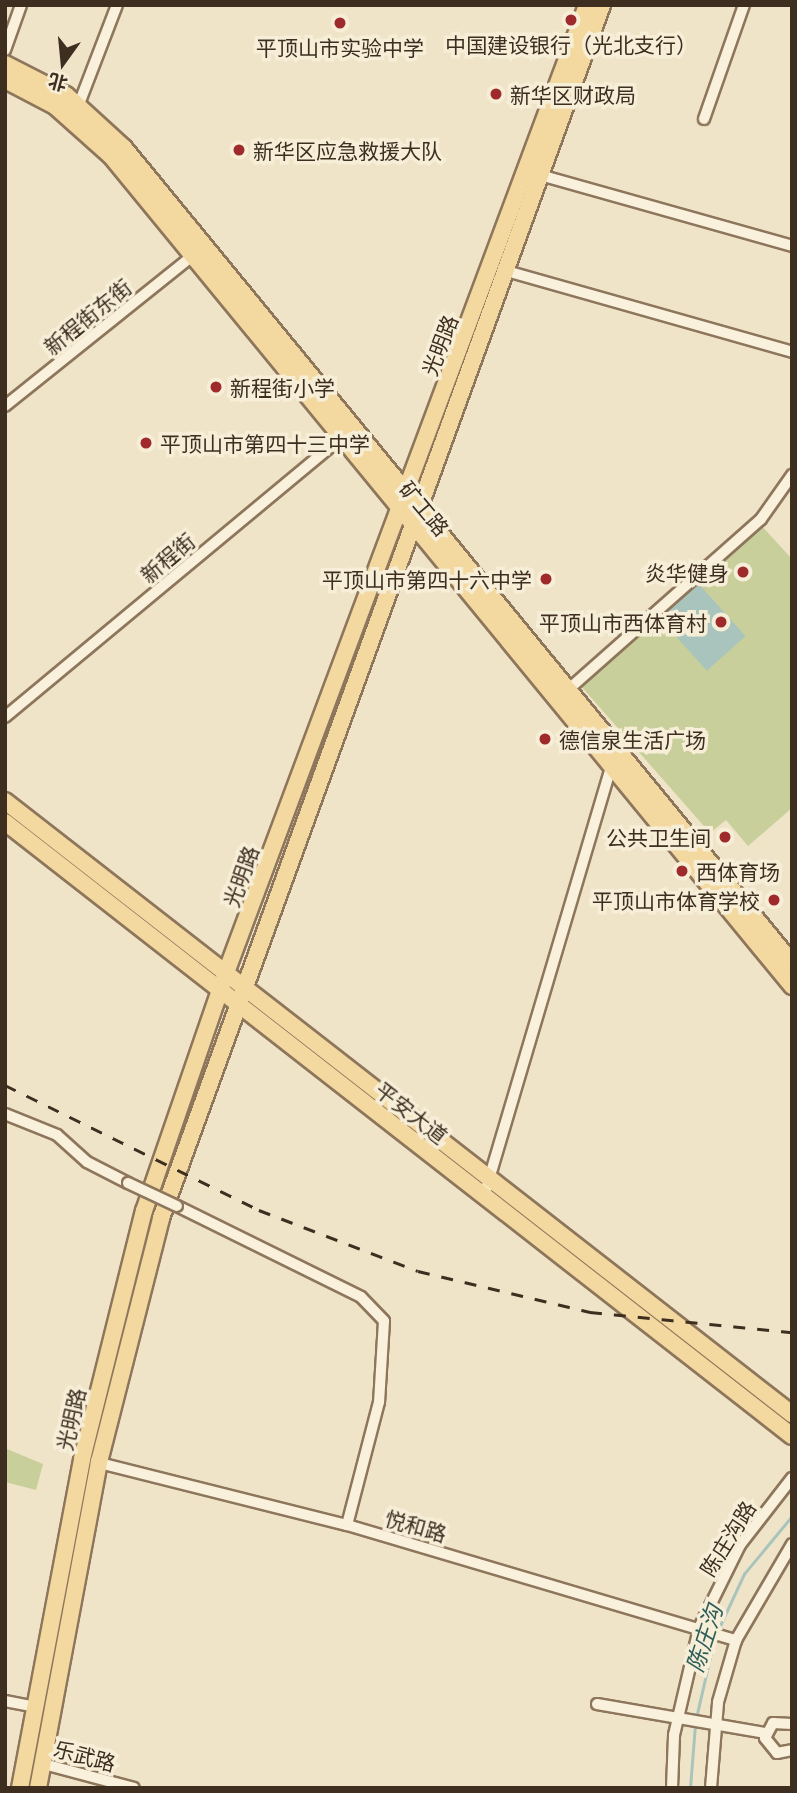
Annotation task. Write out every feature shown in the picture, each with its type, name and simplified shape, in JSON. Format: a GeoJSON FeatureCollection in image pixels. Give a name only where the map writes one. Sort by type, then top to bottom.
{"type":"FeatureCollection","features":[{"type":"Feature","properties":{"kind":"main road","name":"光明路"},"geometry":{"type":"LineString","coordinates":[[38,1788],[90,1460],[161,1218],[243,984],[419,508],[587,5]]}},
{"type":"Feature","properties":{"kind":"main road","name":"光明路"},"geometry":{"type":"LineString","coordinates":[[20,1788],[35,1707],[144,1211],[227,970],[405,491],[540,175],[602,5]]}},
{"type":"Feature","properties":{"kind":"main road","name":"矿工路"},"geometry":{"type":"LineString","coordinates":[[5,64],[79,104],[124,148],[347,433],[398,510],[792,986]]}},
{"type":"Feature","properties":{"kind":"main road","name":"矿工路"},"geometry":{"type":"LineString","coordinates":[[5,80],[83,127],[347,433],[405,491],[792,963]]}},
{"type":"Feature","properties":{"kind":"main road","name":"平安大道"},"geometry":{"type":"LineString","coordinates":[[5,801],[227,970],[792,1414]]}},
{"type":"Feature","properties":{"kind":"main road","name":"平安大道"},"geometry":{"type":"LineString","coordinates":[[5,822],[792,1436]]}},
{"type":"Feature","properties":{"kind":"street"},"geometry":{"type":"LineString","coordinates":[[5,50],[21,5]]}},
{"type":"Feature","properties":{"kind":"street"},"geometry":{"type":"LineString","coordinates":[[79,104],[117,5]]}},
{"type":"Feature","properties":{"kind":"street"},"geometry":{"type":"LineString","coordinates":[[704,119],[744,5]]}},
{"type":"Feature","properties":{"kind":"street"},"geometry":{"type":"LineString","coordinates":[[540,175],[792,246]]}},
{"type":"Feature","properties":{"kind":"street","name":"新程街东街"},"geometry":{"type":"LineString","coordinates":[[5,406],[192,256]]}},
{"type":"Feature","properties":{"kind":"street"},"geometry":{"type":"LineString","coordinates":[[498,269],[792,352]]}},
{"type":"Feature","properties":{"kind":"street","name":"新程街"},"geometry":{"type":"LineString","coordinates":[[5,717],[347,433]]}},
{"type":"Feature","properties":{"kind":"street"},"geometry":{"type":"LineString","coordinates":[[569,689],[761,519],[792,475]]}},
{"type":"Feature","properties":{"kind":"street"},"geometry":{"type":"LineString","coordinates":[[484,1196],[611,768]]}},
{"type":"Feature","properties":{"kind":"street"},"geometry":{"type":"LineString","coordinates":[[5,1114],[57,1135],[83,1160],[360,1297],[384,1321],[379,1402],[347,1525]]}},
{"type":"Feature","properties":{"kind":"street","name":"悦和路"},"geometry":{"type":"LineString","coordinates":[[90,1460],[347,1525],[732,1639]]}},
{"type":"Feature","properties":{"kind":"street","name":"陈庄沟路"},"geometry":{"type":"LineString","coordinates":[[672,1788],[679,1718],[701,1629],[740,1545],[792,1478]]}},
{"type":"Feature","properties":{"kind":"street"},"geometry":{"type":"LineString","coordinates":[[711,1788],[710,1725],[732,1639],[792,1544]]}},
{"type":"Feature","properties":{"kind":"street"},"geometry":{"type":"LineString","coordinates":[[5,1701],[35,1707]]}},
{"type":"Feature","properties":{"kind":"street"},"geometry":{"type":"LineString","coordinates":[[597,1704],[765,1733]]}},
{"type":"Feature","properties":{"kind":"street"},"geometry":{"type":"LineString","coordinates":[[765,1733],[777,1721],[792,1724]]}},
{"type":"Feature","properties":{"kind":"street"},"geometry":{"type":"LineString","coordinates":[[765,1733],[772,1751],[792,1751]]}},
{"type":"Feature","properties":{"kind":"street","name":"乐武路"},"geometry":{"type":"LineString","coordinates":[[26,1759],[134,1788]]}},
{"type":"Feature","properties":{"kind":"green space","name":"平顶山市西体育村"},"geometry":{"type":"Polygon","coordinates":[[[759,523],[792,559],[792,808],[748,846],[726,820],[710,833],[580,685],[759,523]]]}},
{"type":"Feature","properties":{"kind":"green space"},"geometry":{"type":"Polygon","coordinates":[[[7,1449],[43,1464],[36,1490],[5,1482],[7,1449]]]}},
{"type":"Feature","properties":{"kind":"water"},"geometry":{"type":"Polygon","coordinates":[[[696,581],[746,636],[707,671],[657,616],[696,581]]]}},
{"type":"Feature","properties":{"kind":"waterway","name":"陈庄沟"},"geometry":{"type":"LineString","coordinates":[[718,1630],[744,1574],[792,1516]]}},
{"type":"Feature","properties":{"kind":"waterway","name":"陈庄沟"},"geometry":{"type":"LineString","coordinates":[[696,1718],[715,1636]]}},
{"type":"Feature","properties":{"kind":"waterway","name":"陈庄沟"},"geometry":{"type":"LineString","coordinates":[[690,1788],[695,1725]]}},
{"type":"Feature","properties":{"kind":"railway"},"geometry":{"type":"LineString","coordinates":[[5,1085],[259,1210],[418,1271],[590,1312],[792,1332]]}},
{"type":"Feature","properties":{"kind":"place","name":"中国建设银行（光北支行）"},"geometry":{"type":"Point","coordinates":[571,20]}},
{"type":"Feature","properties":{"kind":"place","name":"平顶山市实验中学"},"geometry":{"type":"Point","coordinates":[340,23]}},
{"type":"Feature","properties":{"kind":"place","name":"新华区财政局"},"geometry":{"type":"Point","coordinates":[496,94]}},
{"type":"Feature","properties":{"kind":"place","name":"新华区应急救援大队"},"geometry":{"type":"Point","coordinates":[239,150]}},
{"type":"Feature","properties":{"kind":"place","name":"新程街小学"},"geometry":{"type":"Point","coordinates":[216,387]}},
{"type":"Feature","properties":{"kind":"place","name":"平顶山市第四十三中学"},"geometry":{"type":"Point","coordinates":[146,443]}},
{"type":"Feature","properties":{"kind":"place","name":"炎华健身"},"geometry":{"type":"Point","coordinates":[743,572]}},
{"type":"Feature","properties":{"kind":"place","name":"平顶山市第四十六中学"},"geometry":{"type":"Point","coordinates":[546,579]}},
{"type":"Feature","properties":{"kind":"place","name":"平顶山市西体育村"},"geometry":{"type":"Point","coordinates":[721,622]}},
{"type":"Feature","properties":{"kind":"place","name":"德信泉生活广场"},"geometry":{"type":"Point","coordinates":[545,739]}},
{"type":"Feature","properties":{"kind":"place","name":"公共卫生间"},"geometry":{"type":"Point","coordinates":[725,837]}},
{"type":"Feature","properties":{"kind":"place","name":"西体育场"},"geometry":{"type":"Point","coordinates":[682,871]}},
{"type":"Feature","properties":{"kind":"place","name":"平顶山市体育学校"},"geometry":{"type":"Point","coordinates":[774,900]}}]}
